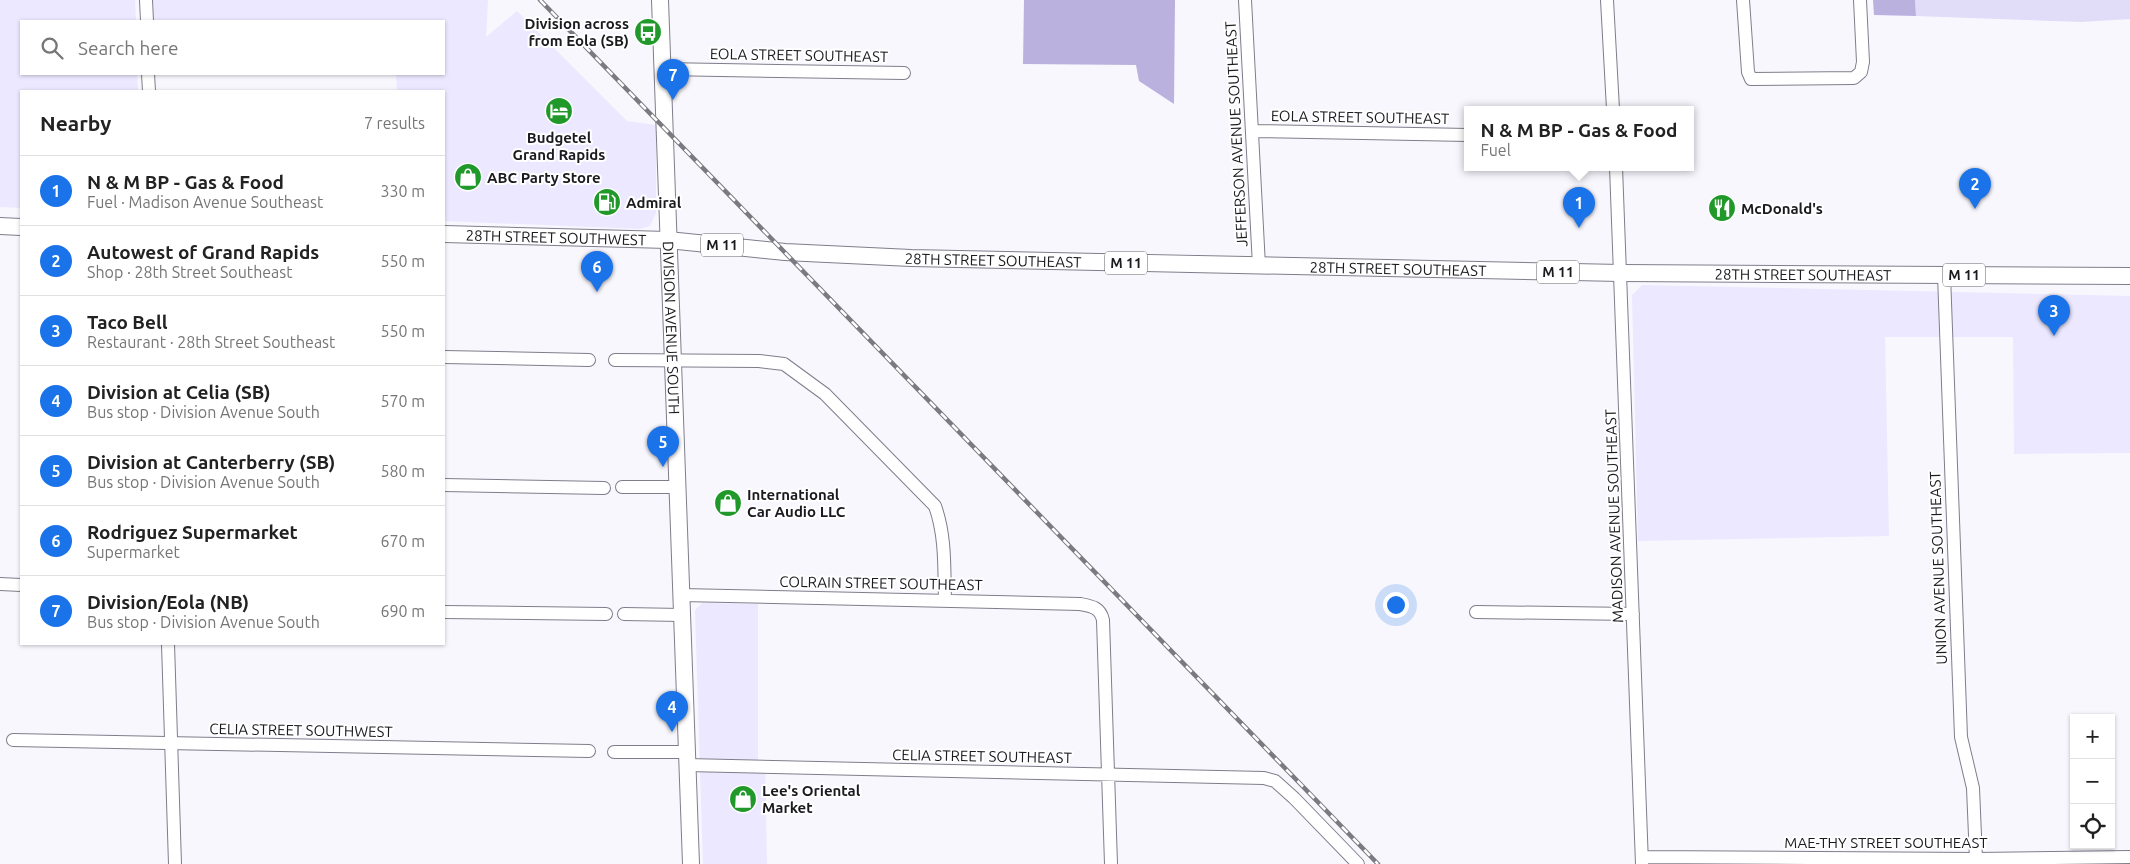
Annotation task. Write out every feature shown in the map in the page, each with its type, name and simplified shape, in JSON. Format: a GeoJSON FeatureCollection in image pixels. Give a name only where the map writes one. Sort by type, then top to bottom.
{"type":"FeatureCollection","features":[{"type":"Feature","properties":{"kind":"main road","name":"DIVISION AVENUE SOUTH"},"geometry":{"type":"LineString","coordinates":[[660,0],[691,864]]}},
{"type":"Feature","properties":{"kind":"main road"},"geometry":{"type":"LineString","coordinates":[[0,226],[20,227]]}},
{"type":"Feature","properties":{"kind":"main road","name":"28TH STREET SOUTHWEST"},"geometry":{"type":"LineString","coordinates":[[445,234],[668,240]]}},
{"type":"Feature","properties":{"kind":"main road","name":"28TH STREET SOUTHEAST"},"geometry":{"type":"LineString","coordinates":[[668,240],[846,256],[1621,273],[2130,276]]}},
{"type":"Feature","properties":{"kind":"street"},"geometry":{"type":"LineString","coordinates":[[146,0],[147,20]]}},
{"type":"Feature","properties":{"kind":"street","name":"JEFFERSON AVENUE SOUTHEAST"},"geometry":{"type":"LineString","coordinates":[[1245,0],[1259,266]]}},
{"type":"Feature","properties":{"kind":"street"},"geometry":{"type":"LineString","coordinates":[[1607,0],[1613,106]]}},
{"type":"Feature","properties":{"kind":"street"},"geometry":{"type":"LineString","coordinates":[[1743,0],[1746,63],[1751,79],[1854,78],[1861,72],[1863,62],[1860,0]]}},
{"type":"Feature","properties":{"kind":"street","name":"EOLA STREET SOUTHEAST"},"geometry":{"type":"LineString","coordinates":[[663,69],[904,73]]}},
{"type":"Feature","properties":{"kind":"street"},"geometry":{"type":"LineString","coordinates":[[148,75],[149,90]]}},
{"type":"Feature","properties":{"kind":"street","name":"EOLA STREET SOUTHEAST"},"geometry":{"type":"LineString","coordinates":[[1252,131],[1464,135]]}},
{"type":"Feature","properties":{"kind":"street","name":"MADISON AVENUE SOUTHEAST"},"geometry":{"type":"LineString","coordinates":[[1616,171],[1642,861]]}},
{"type":"Feature","properties":{"kind":"street","name":"UNION AVENUE SOUTHEAST"},"geometry":{"type":"LineString","coordinates":[[1944,275],[1961,737],[1973,788],[1976,859]]}},
{"type":"Feature","properties":{"kind":"street"},"geometry":{"type":"LineString","coordinates":[[445,357],[589,360]]}},
{"type":"Feature","properties":{"kind":"street"},"geometry":{"type":"LineString","coordinates":[[615,360],[759,361],[784,364],[825,394],[935,506],[942,525],[945,600]]}},
{"type":"Feature","properties":{"kind":"street"},"geometry":{"type":"LineString","coordinates":[[445,485],[604,488]]}},
{"type":"Feature","properties":{"kind":"street"},"geometry":{"type":"LineString","coordinates":[[622,486],[677,487]]}},
{"type":"Feature","properties":{"kind":"street"},"geometry":{"type":"LineString","coordinates":[[0,584],[20,584]]}},
{"type":"Feature","properties":{"kind":"street","name":"COLRAIN STREET SOUTHEAST"},"geometry":{"type":"LineString","coordinates":[[681,595],[945,600],[1080,604],[1090,606],[1100,611],[1103,620],[1108,774]]}},
{"type":"Feature","properties":{"kind":"street"},"geometry":{"type":"LineString","coordinates":[[445,612],[606,614]]}},
{"type":"Feature","properties":{"kind":"street"},"geometry":{"type":"LineString","coordinates":[[1476,612],[1634,614]]}},
{"type":"Feature","properties":{"kind":"street"},"geometry":{"type":"LineString","coordinates":[[624,614],[682,615]]}},
{"type":"Feature","properties":{"kind":"street"},"geometry":{"type":"LineString","coordinates":[[168,645],[175,864]]}},
{"type":"Feature","properties":{"kind":"street","name":"CELIA STREET SOUTHWEST"},"geometry":{"type":"LineString","coordinates":[[13,740],[588,751]]}},
{"type":"Feature","properties":{"kind":"street"},"geometry":{"type":"LineString","coordinates":[[614,752],[687,759]]}},
{"type":"Feature","properties":{"kind":"street","name":"CELIA STREET SOUTHEAST"},"geometry":{"type":"LineString","coordinates":[[687,759],[1264,778],[1275,781],[1294,798],[1358,864]]}},
{"type":"Feature","properties":{"kind":"street"},"geometry":{"type":"LineString","coordinates":[[1108,774],[1111,864]]}},
{"type":"Feature","properties":{"kind":"street","name":"MAE-THY STREET SOUTHEAST"},"geometry":{"type":"LineString","coordinates":[[1642,861],[2130,857]]}},
{"type":"Feature","properties":{"kind":"shaded area"},"geometry":{"type":"Polygon","coordinates":[[[0,0],[135,0],[136,20],[20,20],[20,75],[137,75],[138,90],[20,90],[20,208],[0,207],[0,0]]]}},
{"type":"Feature","properties":{"kind":"shaded area"},"geometry":{"type":"Polygon","coordinates":[[[153,0],[488,0],[486,37],[517,11],[627,121],[656,125],[656,213],[650,226],[640,229],[445,221],[445,90],[397,90],[396,75],[445,75],[445,20],[153,20],[153,0]]]}},
{"type":"Feature","properties":{"kind":"shaded area"},"geometry":{"type":"Polygon","coordinates":[[[1024,0],[1175,0],[1174,104],[1139,81],[1136,65],[1023,64],[1024,0]]]}},
{"type":"Feature","properties":{"kind":"shaded area"},"geometry":{"type":"Polygon","coordinates":[[[1873,0],[1915,0],[1916,16],[1874,15],[1873,0]]]}},
{"type":"Feature","properties":{"kind":"shaded area"},"geometry":{"type":"Polygon","coordinates":[[[1915,0],[2130,0],[2130,19],[2081,22],[1916,16],[1915,0]]]}},
{"type":"Feature","properties":{"kind":"shaded area"},"geometry":{"type":"Polygon","coordinates":[[[1642,285],[2130,296],[2130,453],[2014,454],[2013,337],[1885,337],[1889,536],[1638,541],[1632,295],[1642,285]]]}},
{"type":"Feature","properties":{"kind":"shaded area"},"geometry":{"type":"Polygon","coordinates":[[[702,603],[758,604],[758,761],[765,761],[767,864],[703,864],[695,610],[702,603]]]}},
{"type":"Feature","properties":{"kind":"railway"},"geometry":{"type":"LineString","coordinates":[[540,0],[1378,864]]}},
{"type":"Feature","properties":{"kind":"place","name":"Division across from Eola (SB)"},"geometry":{"type":"Point","coordinates":[648,32]}},
{"type":"Feature","properties":{"kind":"place","name":"Division/Eola (NB)"},"geometry":{"type":"Point","coordinates":[673,100]}},
{"type":"Feature","properties":{"kind":"place","name":"Budgetel Grand Rapids"},"geometry":{"type":"Point","coordinates":[559,111]}},
{"type":"Feature","properties":{"kind":"place","name":"ABC Party Store"},"geometry":{"type":"Point","coordinates":[468,177]}},
{"type":"Feature","properties":{"kind":"place","name":"Admiral"},"geometry":{"type":"Point","coordinates":[607,202]}},
{"type":"Feature","properties":{"kind":"place","name":"McDonald's"},"geometry":{"type":"Point","coordinates":[1722,208]}},
{"type":"Feature","properties":{"kind":"place","name":"Autowest of Grand Rapids"},"geometry":{"type":"Point","coordinates":[1975,209]}},
{"type":"Feature","properties":{"kind":"place","name":"N & M BP - Gas & Food"},"geometry":{"type":"Point","coordinates":[1579,228]}},
{"type":"Feature","properties":{"kind":"place","name":"Rodriguez Supermarket"},"geometry":{"type":"Point","coordinates":[597,292]}},
{"type":"Feature","properties":{"kind":"place","name":"Taco Bell"},"geometry":{"type":"Point","coordinates":[2054,336]}},
{"type":"Feature","properties":{"kind":"place","name":"Division at Canterberry (SB)"},"geometry":{"type":"Point","coordinates":[663,467]}},
{"type":"Feature","properties":{"kind":"place","name":"International Car Audio LLC"},"geometry":{"type":"Point","coordinates":[728,503]}},
{"type":"Feature","properties":{"kind":"place","name":"Division at Celia (SB)"},"geometry":{"type":"Point","coordinates":[672,732]}},
{"type":"Feature","properties":{"kind":"place","name":"Lee's Oriental Market"},"geometry":{"type":"Point","coordinates":[743,799]}}]}
